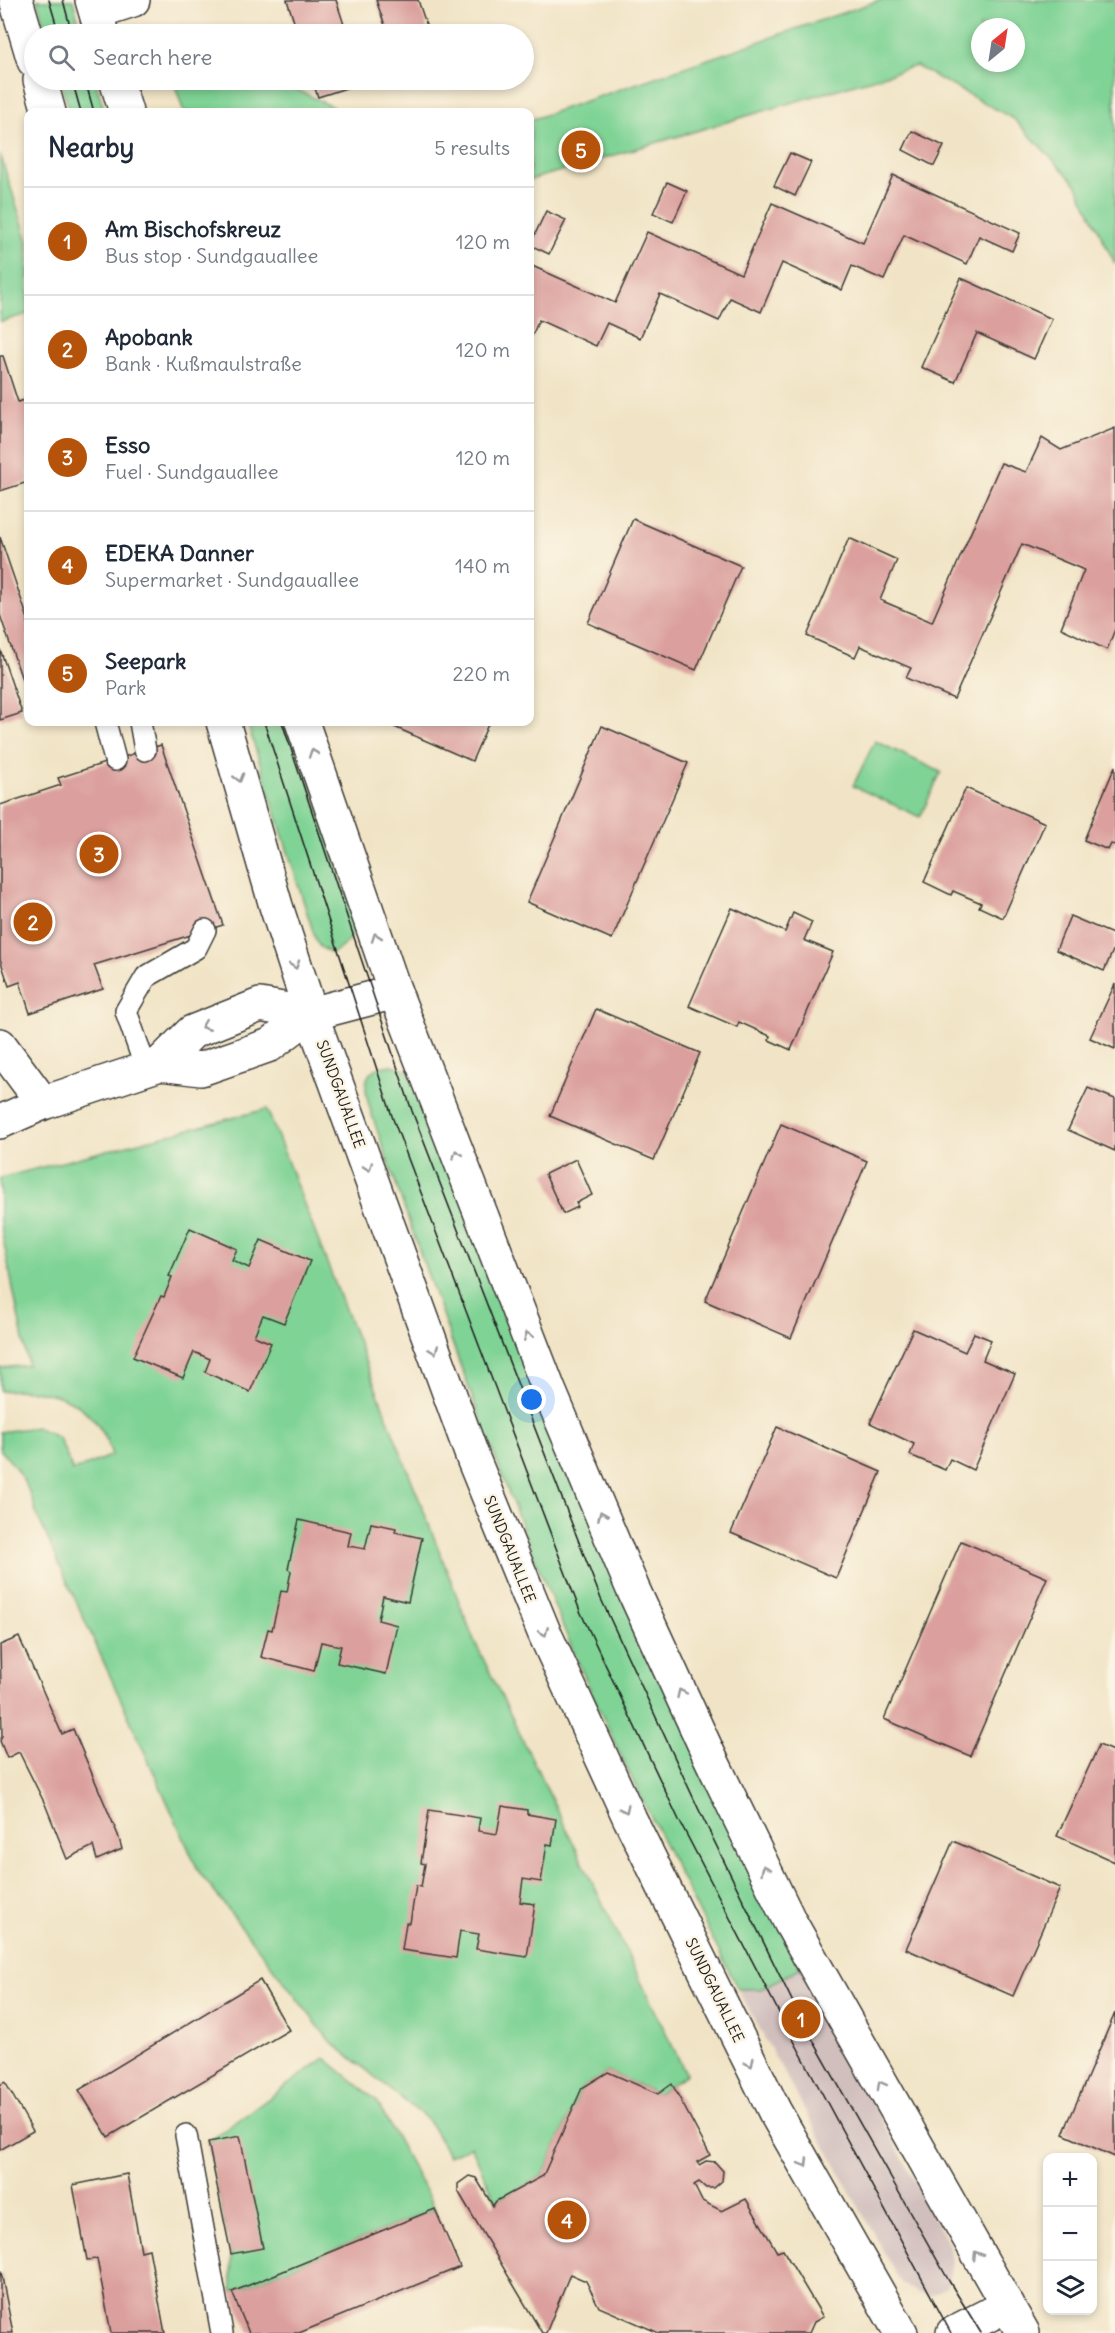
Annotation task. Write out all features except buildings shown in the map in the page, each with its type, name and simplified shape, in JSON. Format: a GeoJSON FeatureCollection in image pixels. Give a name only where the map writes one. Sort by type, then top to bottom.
{"type":"FeatureCollection","features":[{"type":"Feature","properties":{"kind":"street"},"geometry":{"type":"LineString","coordinates":[[16,0],[24,27]]}},
{"type":"Feature","properties":{"kind":"street"},"geometry":{"type":"LineString","coordinates":[[97,16],[133,0]]}},
{"type":"Feature","properties":{"kind":"street"},"geometry":{"type":"LineString","coordinates":[[43,90],[48,108]]}},
{"type":"Feature","properties":{"kind":"street"},"geometry":{"type":"LineString","coordinates":[[119,90],[125,108]]}},
{"type":"Feature","properties":{"kind":"street","name":"SUNDGAUALLEE"},"geometry":{"type":"LineString","coordinates":[[225,726],[276,906],[311,1014],[474,1461],[544,1632],[630,1819],[775,2112],[901,2333]]}},
{"type":"Feature","properties":{"kind":"street"},"geometry":{"type":"LineString","coordinates":[[303,726],[395,992],[549,1390],[633,1587],[709,1755],[790,1922],[1023,2333]]}},
{"type":"Feature","properties":{"kind":"street"},"geometry":{"type":"LineString","coordinates":[[0,1122],[43,1102],[153,1066],[201,1069],[270,1046],[311,1014],[395,992]]}},
{"type":"Feature","properties":{"kind":"street"},"geometry":{"type":"LineString","coordinates":[[0,1045],[43,1102]]}},
{"type":"Feature","properties":{"kind":"street"},"geometry":{"type":"LineString","coordinates":[[953,2333],[1008,2305]]}},
{"type":"Feature","properties":{"kind":"lane"},"geometry":{"type":"LineString","coordinates":[[106,726],[115,760]]}},
{"type":"Feature","properties":{"kind":"lane"},"geometry":{"type":"LineString","coordinates":[[141,726],[145,750]]}},
{"type":"Feature","properties":{"kind":"lane"},"geometry":{"type":"LineString","coordinates":[[153,1066],[126,1011],[146,977],[174,963],[196,948],[205,930]]}},
{"type":"Feature","properties":{"kind":"lane"},"geometry":{"type":"LineString","coordinates":[[174,940],[174,963]]}},
{"type":"Feature","properties":{"kind":"lane"},"geometry":{"type":"LineString","coordinates":[[186,2135],[222,2333]]}},
{"type":"Feature","properties":{"kind":"shaded area"},"geometry":{"type":"Polygon","coordinates":[[[383,1066],[399,1066],[804,1974],[950,2247],[952,2262],[947,2287],[930,2296],[917,2293],[901,2283],[743,1999],[652,1818],[559,1619],[459,1366],[373,1118],[365,1088],[370,1072],[383,1066]]]}},
{"type":"Feature","properties":{"kind":"green space"},"geometry":{"type":"Polygon","coordinates":[[[37,0],[73,0],[79,24],[44,24],[37,0]]]}},
{"type":"Feature","properties":{"kind":"green space"},"geometry":{"type":"Polygon","coordinates":[[[880,0],[1115,0],[1115,264],[1076,184],[1014,119],[916,66],[534,179],[534,119],[880,0]]]}},
{"type":"Feature","properties":{"kind":"green space"},"geometry":{"type":"Polygon","coordinates":[[[63,90],[98,90],[104,108],[69,108],[63,90]]]}},
{"type":"Feature","properties":{"kind":"green space"},"geometry":{"type":"Polygon","coordinates":[[[176,90],[298,90],[335,108],[183,108],[176,90]]]}},
{"type":"Feature","properties":{"kind":"green space"},"geometry":{"type":"Polygon","coordinates":[[[0,154],[24,229],[24,315],[0,322],[0,154]]]}},
{"type":"Feature","properties":{"kind":"green space"},"geometry":{"type":"Polygon","coordinates":[[[248,726],[291,726],[355,919],[349,940],[341,948],[331,953],[320,947],[315,938],[248,726]]]}},
{"type":"Feature","properties":{"kind":"green space"},"geometry":{"type":"Polygon","coordinates":[[[875,741],[941,772],[920,817],[853,786],[875,741]]]}},
{"type":"Feature","properties":{"kind":"green space"},"geometry":{"type":"Polygon","coordinates":[[[393,1065],[408,1071],[800,1968],[761,1989],[738,1989],[622,1758],[579,1664],[509,1493],[462,1369],[370,1109],[366,1091],[368,1076],[381,1067],[393,1065]]]}},
{"type":"Feature","properties":{"kind":"green space"},"geometry":{"type":"Polygon","coordinates":[[[267,1109],[474,1640],[686,2074],[658,2094],[608,2072],[582,2088],[543,2176],[496,2201],[471,2146],[449,2156],[427,2119],[329,2040],[199,1872],[36,1513],[27,1488],[18,1471],[0,1451],[0,1432],[37,1427],[59,1438],[73,1471],[112,1455],[95,1421],[69,1400],[37,1391],[0,1391],[0,1368],[28,1365],[0,1223],[0,1178],[267,1109]]]}},
{"type":"Feature","properties":{"kind":"green space"},"geometry":{"type":"Polygon","coordinates":[[[325,2058],[376,2100],[435,2209],[232,2292],[231,2254],[208,2142],[325,2058]]]}},
{"type":"Feature","properties":{"kind":"tram line"},"geometry":{"type":"LineString","coordinates":[[49,0],[56,24]]}},
{"type":"Feature","properties":{"kind":"tram line"},"geometry":{"type":"LineString","coordinates":[[63,0],[69,24]]}},
{"type":"Feature","properties":{"kind":"tram line"},"geometry":{"type":"LineString","coordinates":[[75,90],[80,108]]}},
{"type":"Feature","properties":{"kind":"tram line"},"geometry":{"type":"LineString","coordinates":[[88,90],[93,108]]}},
{"type":"Feature","properties":{"kind":"tram line"},"geometry":{"type":"LineString","coordinates":[[265,726],[393,1119],[580,1611],[679,1820],[787,2028],[951,2333]]}},
{"type":"Feature","properties":{"kind":"tram line"},"geometry":{"type":"LineString","coordinates":[[283,726],[412,1111],[601,1599],[699,1810],[801,2019],[949,2281],[981,2333]]}},
{"type":"Feature","properties":{"kind":"place","name":"Seepark"},"geometry":{"type":"Point","coordinates":[581,150]}},
{"type":"Feature","properties":{"kind":"place","name":"Esso"},"geometry":{"type":"Point","coordinates":[99,854]}},
{"type":"Feature","properties":{"kind":"place","name":"Apobank"},"geometry":{"type":"Point","coordinates":[33,922]}},
{"type":"Feature","properties":{"kind":"place","name":"Am Bischofskreuz"},"geometry":{"type":"Point","coordinates":[801,2019]}},
{"type":"Feature","properties":{"kind":"place","name":"EDEKA Danner"},"geometry":{"type":"Point","coordinates":[567,2220]}}]}
